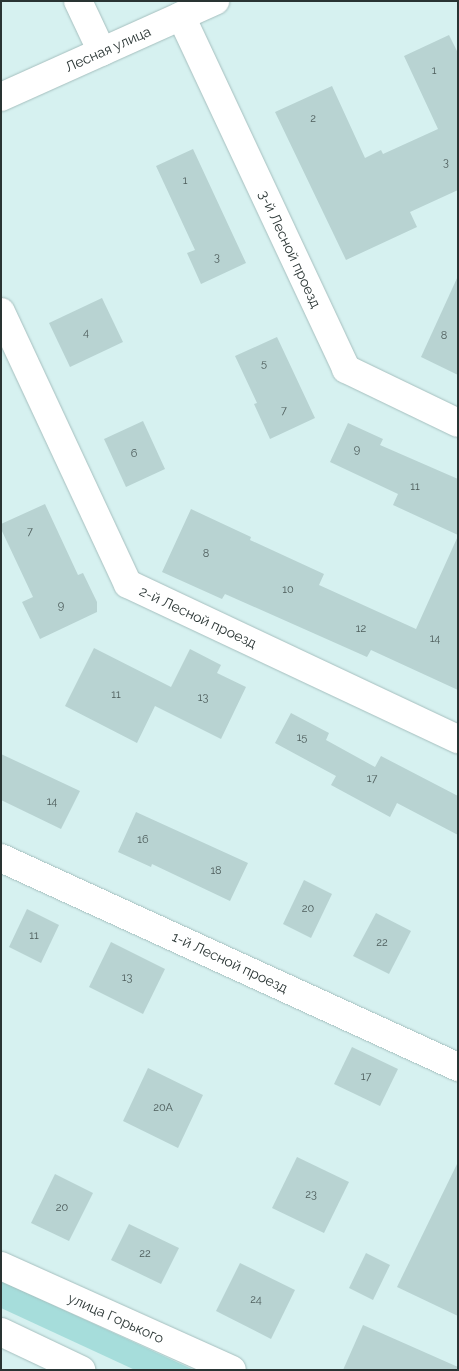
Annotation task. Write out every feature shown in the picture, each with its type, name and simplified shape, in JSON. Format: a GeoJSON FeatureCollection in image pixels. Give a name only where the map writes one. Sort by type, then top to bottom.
{"type":"FeatureCollection","features":[{"type":"Feature","properties":{"kind":"street"},"geometry":{"type":"LineString","coordinates":[[78,1],[102,52]]}},
{"type":"Feature","properties":{"kind":"street","name":"Лесная улица"},"geometry":{"type":"LineString","coordinates":[[1,96],[215,1]]}},
{"type":"Feature","properties":{"kind":"street","name":"3-й Лесной проезд"},"geometry":{"type":"LineString","coordinates":[[181,16],[346,368],[458,423]]}},
{"type":"Feature","properties":{"kind":"street","name":"2-й Лесной проезд"},"geometry":{"type":"LineString","coordinates":[[1,312],[128,584],[458,739]]}},
{"type":"Feature","properties":{"kind":"street","name":"1-й Лесной проезд"},"geometry":{"type":"LineString","coordinates":[[1,858],[458,1066]]}},
{"type":"Feature","properties":{"kind":"street","name":"улица Горького"},"geometry":{"type":"LineString","coordinates":[[1,1266],[232,1370]]}},
{"type":"Feature","properties":{"kind":"street"},"geometry":{"type":"LineString","coordinates":[[1,1332],[81,1370]]}},
{"type":"Feature","properties":{"kind":"shaded area"},"geometry":{"type":"Polygon","coordinates":[[[1,1281],[194,1370],[135,1370],[1,1308],[1,1281]]]}},
{"type":"Feature","properties":{"kind":"building"},"geometry":{"type":"Polygon","coordinates":[[[449,35],[458,53],[458,190],[410,212],[417,227],[346,260],[275,112],[332,86],[365,158],[381,150],[383,154],[438,129],[404,56],[449,35]]]}},
{"type":"Feature","properties":{"kind":"building"},"geometry":{"type":"Polygon","coordinates":[[[193,149],[246,263],[201,284],[187,253],[195,250],[156,166],[193,149]]]}},
{"type":"Feature","properties":{"kind":"building"},"geometry":{"type":"Polygon","coordinates":[[[458,276],[458,375],[421,357],[458,276]]]}},
{"type":"Feature","properties":{"kind":"building"},"geometry":{"type":"Polygon","coordinates":[[[102,298],[123,342],[70,367],[49,323],[102,298]]]}},
{"type":"Feature","properties":{"kind":"building"},"geometry":{"type":"Polygon","coordinates":[[[277,337],[315,418],[270,439],[254,404],[257,403],[235,356],[277,337]]]}},
{"type":"Feature","properties":{"kind":"building"},"geometry":{"type":"Polygon","coordinates":[[[143,421],[165,469],[126,487],[104,439],[143,421]]]}},
{"type":"Feature","properties":{"kind":"building"},"geometry":{"type":"Polygon","coordinates":[[[348,423],[383,439],[380,445],[458,479],[458,535],[393,505],[398,494],[330,462],[348,423]]]}},
{"type":"Feature","properties":{"kind":"building"},"geometry":{"type":"Polygon","coordinates":[[[45,504],[78,575],[83,573],[97,602],[97,612],[40,639],[22,602],[33,597],[1,529],[1,524],[45,504]]]}},
{"type":"Feature","properties":{"kind":"building"},"geometry":{"type":"Polygon","coordinates":[[[191,509],[251,537],[250,540],[324,574],[319,585],[416,629],[458,536],[458,690],[371,650],[367,657],[225,594],[222,599],[162,572],[191,509]]]}},
{"type":"Feature","properties":{"kind":"building"},"geometry":{"type":"Polygon","coordinates":[[[94,648],[171,687],[190,649],[221,665],[217,673],[246,687],[221,739],[155,706],[137,743],[65,706],[94,648]]]}},
{"type":"Feature","properties":{"kind":"building"},"geometry":{"type":"Polygon","coordinates":[[[291,713],[329,733],[326,740],[375,767],[381,756],[458,796],[458,835],[397,803],[390,817],[331,785],[336,776],[275,743],[291,713]]]}},
{"type":"Feature","properties":{"kind":"building"},"geometry":{"type":"Polygon","coordinates":[[[1,754],[80,791],[61,829],[1,800],[1,754]]]}},
{"type":"Feature","properties":{"kind":"building"},"geometry":{"type":"Polygon","coordinates":[[[136,812],[248,863],[230,901],[152,864],[151,867],[118,852],[136,812]]]}},
{"type":"Feature","properties":{"kind":"building"},"geometry":{"type":"Polygon","coordinates":[[[304,880],[332,894],[311,938],[283,924],[304,880]]]}},
{"type":"Feature","properties":{"kind":"building"},"geometry":{"type":"Polygon","coordinates":[[[27,909],[59,925],[41,963],[9,947],[27,909]]]}},
{"type":"Feature","properties":{"kind":"building"},"geometry":{"type":"Polygon","coordinates":[[[376,913],[411,931],[389,974],[353,956],[376,913]]]}},
{"type":"Feature","properties":{"kind":"building"},"geometry":{"type":"Polygon","coordinates":[[[111,942],[165,969],[143,1014],[89,987],[111,942]]]}},
{"type":"Feature","properties":{"kind":"building"},"geometry":{"type":"Polygon","coordinates":[[[352,1047],[398,1069],[380,1106],[334,1084],[352,1047]]]}},
{"type":"Feature","properties":{"kind":"building"},"geometry":{"type":"Polygon","coordinates":[[[148,1068],[203,1095],[178,1148],[123,1121],[148,1068]]]}},
{"type":"Feature","properties":{"kind":"building"},"geometry":{"type":"Polygon","coordinates":[[[297,1157],[349,1182],[324,1233],[272,1208],[297,1157]]]}},
{"type":"Feature","properties":{"kind":"building"},"geometry":{"type":"Polygon","coordinates":[[[458,1162],[458,1316],[397,1287],[458,1162]]]}},
{"type":"Feature","properties":{"kind":"building"},"geometry":{"type":"Polygon","coordinates":[[[55,1174],[93,1193],[69,1241],[31,1223],[55,1174]]]}},
{"type":"Feature","properties":{"kind":"building"},"geometry":{"type":"Polygon","coordinates":[[[129,1224],[179,1248],[161,1284],[111,1260],[129,1224]]]}},
{"type":"Feature","properties":{"kind":"building"},"geometry":{"type":"Polygon","coordinates":[[[366,1253],[390,1265],[373,1300],[349,1288],[366,1253]]]}},
{"type":"Feature","properties":{"kind":"building"},"geometry":{"type":"Polygon","coordinates":[[[240,1263],[295,1290],[271,1339],[216,1311],[240,1263]]]}},
{"type":"Feature","properties":{"kind":"building"},"geometry":{"type":"Polygon","coordinates":[[[363,1325],[458,1367],[458,1370],[343,1370],[363,1325]]]}}]}
